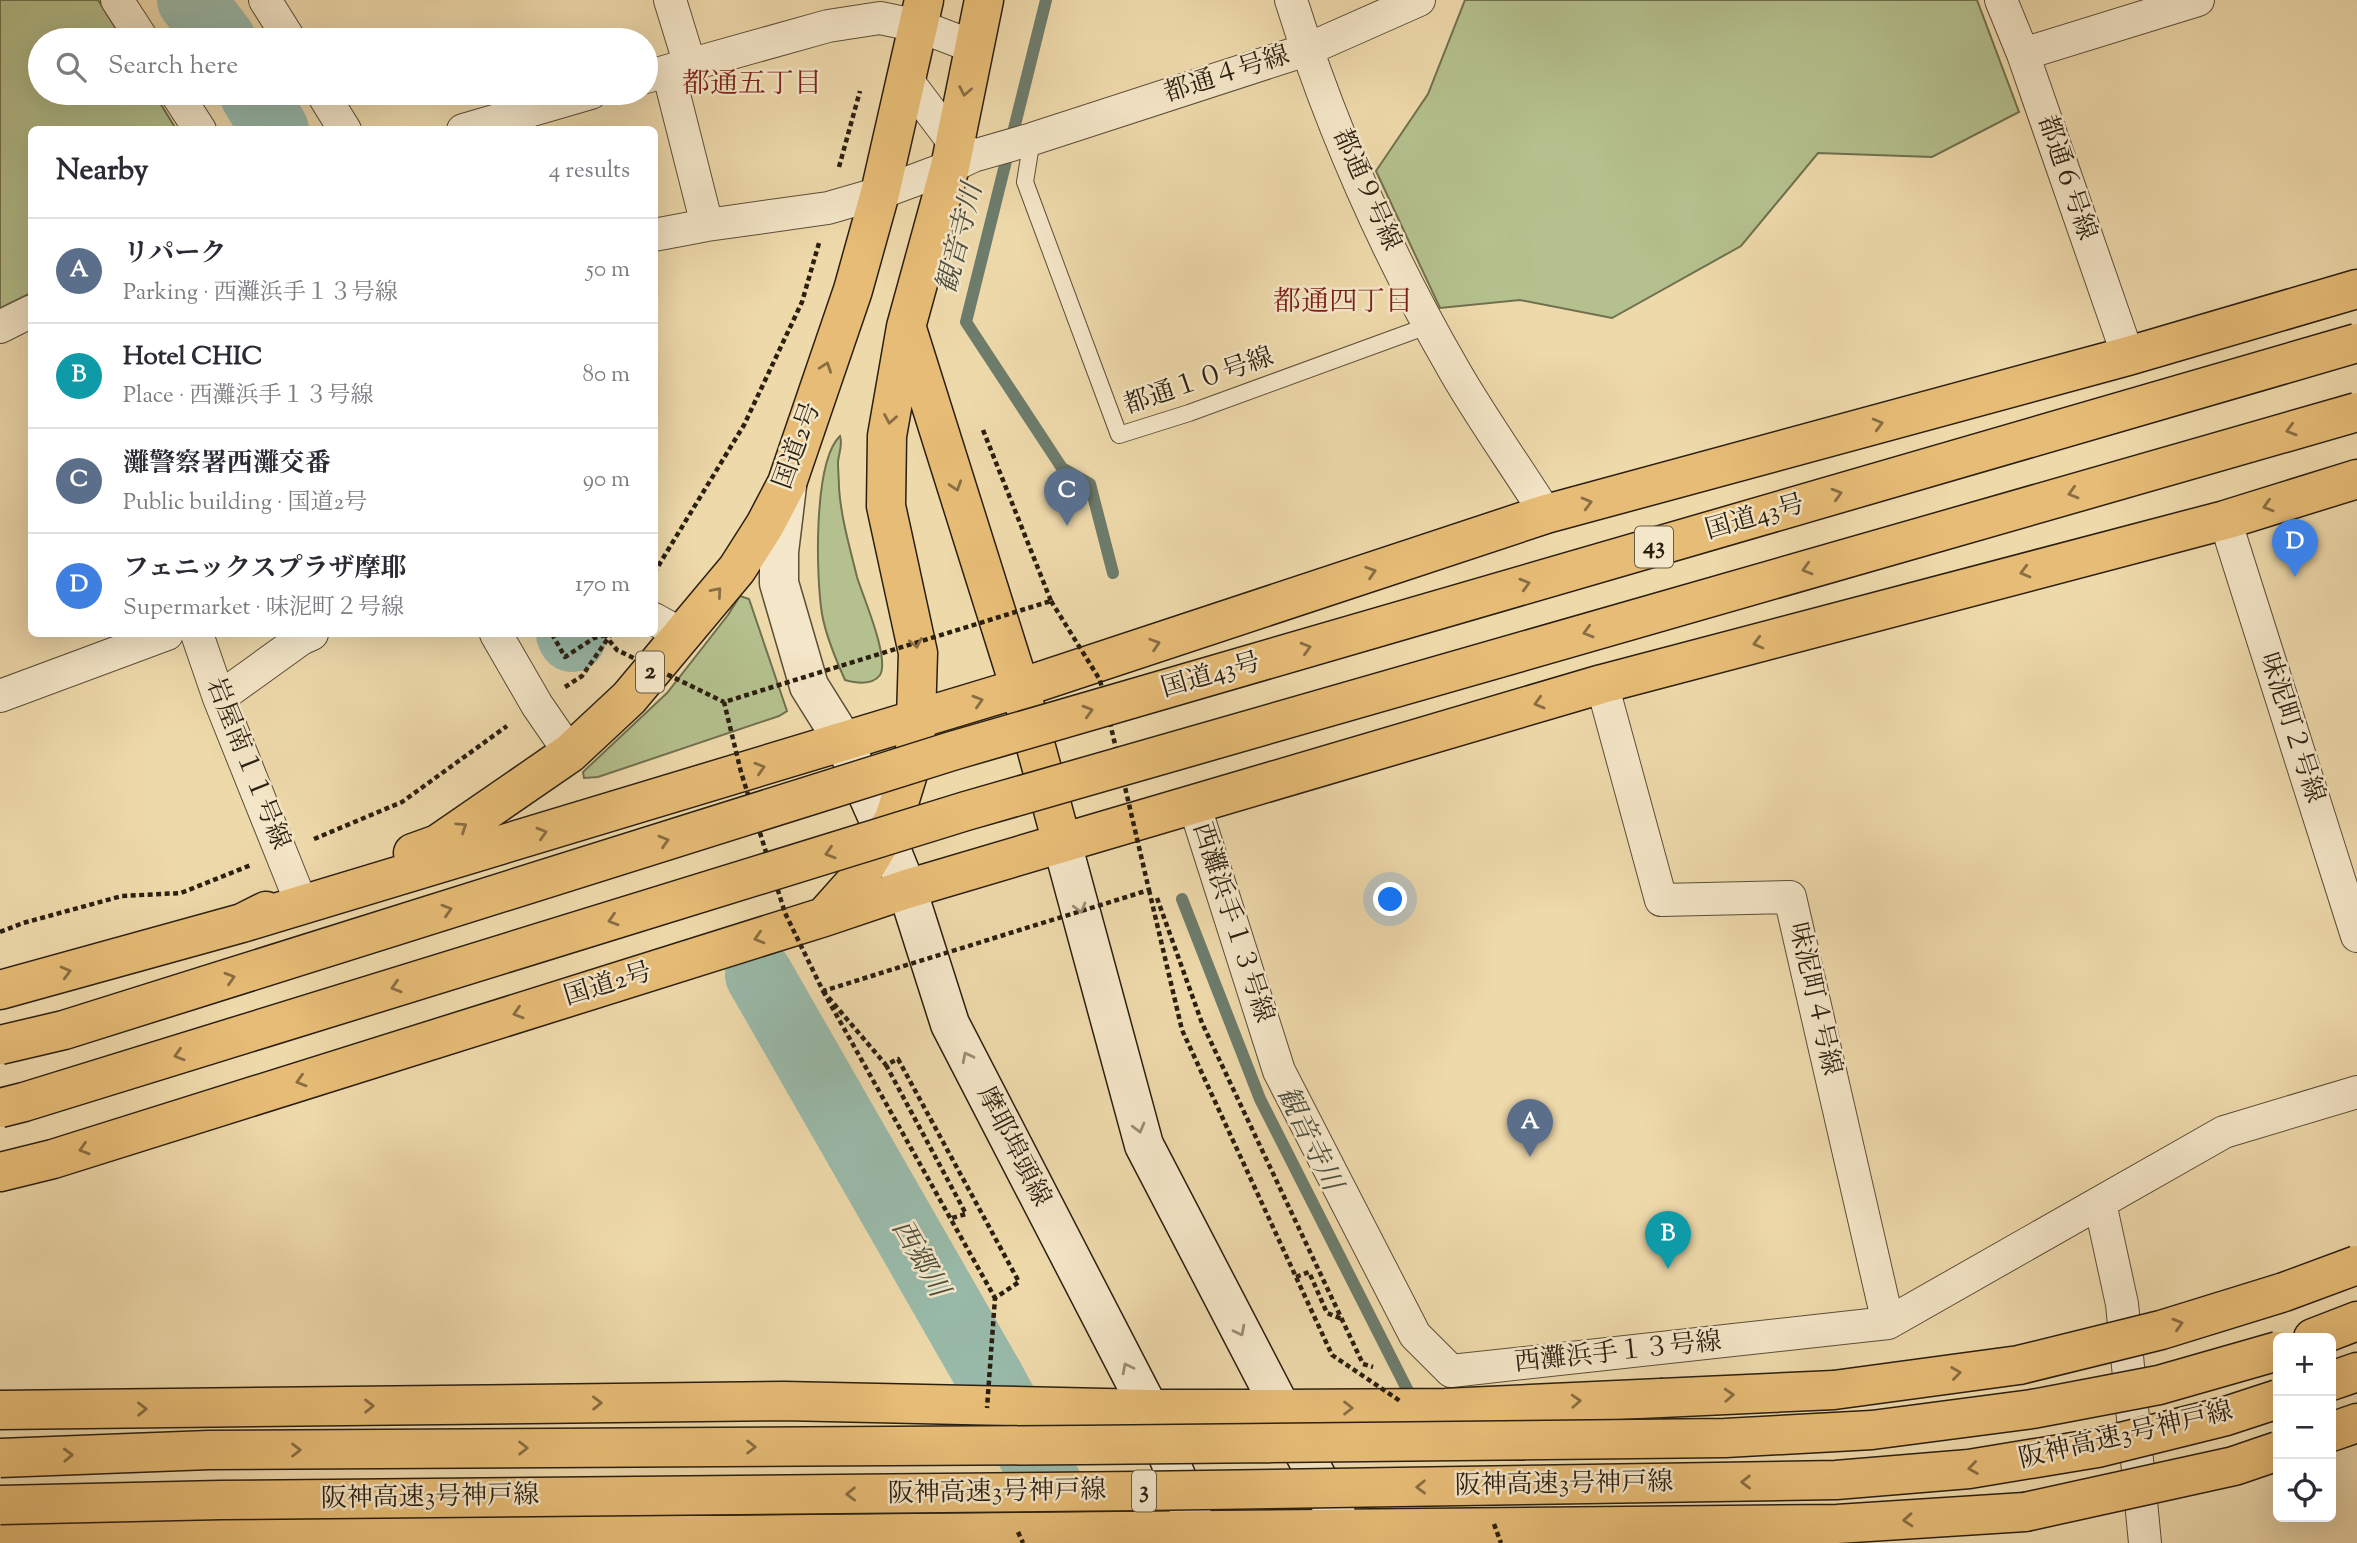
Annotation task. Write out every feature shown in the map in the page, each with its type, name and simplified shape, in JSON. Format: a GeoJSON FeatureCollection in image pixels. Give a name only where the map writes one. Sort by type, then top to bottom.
{"type":"FeatureCollection","features":[{"type":"Feature","properties":{"kind":"highway"},"geometry":{"type":"LineString","coordinates":[[824,917],[858,879],[894,819],[915,751],[918,653],[886,506],[887,436],[906,327],[970,154],[974,47],[984,0]]}},
{"type":"Feature","properties":{"kind":"highway","name":"国道2号"},"geometry":{"type":"LineString","coordinates":[[242,923],[298,895],[438,844],[570,753],[629,698],[668,627],[737,569],[765,525],[787,482],[852,290],[880,193],[922,13]]}},
{"type":"Feature","properties":{"kind":"highway","name":"43"},"geometry":{"type":"LineString","coordinates":[[1020,688],[1546,514],[2128,356],[2357,289]]}},
{"type":"Feature","properties":{"kind":"highway"},"geometry":{"type":"LineString","coordinates":[[906,327],[1020,688],[1062,843]]}},
{"type":"Feature","properties":{"kind":"highway","name":"国道43号"},"geometry":{"type":"LineString","coordinates":[[0,1045],[64,1030],[952,751],[2357,343]]}},
{"type":"Feature","properties":{"kind":"highway","name":"43"},"geometry":{"type":"LineString","coordinates":[[0,1108],[966,811],[2357,412]]}},
{"type":"Feature","properties":{"kind":"highway","name":"国道2号"},"geometry":{"type":"LineString","coordinates":[[0,1172],[53,1159],[907,889],[1602,684],[2225,520],[2357,479]]}},
{"type":"Feature","properties":{"kind":"highway","name":"国道2号"},"geometry":{"type":"LineString","coordinates":[[0,990],[242,923],[1020,688]]}},
{"type":"Feature","properties":{"kind":"highway"},"geometry":{"type":"LineString","coordinates":[[0,1410],[784,1401],[972,1410],[1445,1408],[1834,1390],[2019,1365],[2161,1330],[2284,1292],[2357,1265]]}},
{"type":"Feature","properties":{"kind":"highway"},"geometry":{"type":"LineString","coordinates":[[2326,1333],[2357,1321]]}},
{"type":"Feature","properties":{"kind":"highway","name":"阪神高速3号神戸線"},"geometry":{"type":"LineString","coordinates":[[0,1458],[223,1450],[1725,1438],[1872,1430],[2032,1409],[2160,1385],[2273,1352]]}},
{"type":"Feature","properties":{"kind":"highway"},"geometry":{"type":"LineString","coordinates":[[2336,1379],[2357,1372]]}},
{"type":"Feature","properties":{"kind":"highway","name":"阪神高速3号神戸線"},"geometry":{"type":"LineString","coordinates":[[0,1505],[221,1500],[1110,1492],[1836,1480],[1969,1469],[2097,1448],[2226,1416],[2273,1400]]}},
{"type":"Feature","properties":{"kind":"highway"},"geometry":{"type":"LineString","coordinates":[[2336,1430],[2357,1423]]}},
{"type":"Feature","properties":{"kind":"highway"},"geometry":{"type":"LineString","coordinates":[[0,1540],[374,1533],[720,1535],[1121,1532],[1200,1537],[1349,1536],[1837,1524],[2025,1512],[2234,1466],[2273,1453]]}},
{"type":"Feature","properties":{"kind":"main road","name":"摩耶埠頭線"},"geometry":{"type":"LineString","coordinates":[[787,482],[779,542],[779,583],[809,686],[844,742],[885,834],[907,889],[950,1024],[1149,1409],[1200,1537]]}},
{"type":"Feature","properties":{"kind":"main road"},"geometry":{"type":"LineString","coordinates":[[1062,843],[1143,1145],[1349,1536]]}},
{"type":"Feature","properties":{"kind":"street"},"geometry":{"type":"LineString","coordinates":[[117,0],[135,28]]}},
{"type":"Feature","properties":{"kind":"street"},"geometry":{"type":"LineString","coordinates":[[265,0],[282,28]]}},
{"type":"Feature","properties":{"kind":"street"},"geometry":{"type":"LineString","coordinates":[[670,0],[668,71],[707,225]]}},
{"type":"Feature","properties":{"kind":"street","name":"都通９号線"},"geometry":{"type":"LineString","coordinates":[[1291,0],[1306,50],[1371,211],[1455,372],[1546,514]]}},
{"type":"Feature","properties":{"kind":"street","name":"都通４号線"},"geometry":{"type":"LineString","coordinates":[[658,234],[828,208],[880,193],[970,154],[1032,139],[1306,50],[1419,0]]}},
{"type":"Feature","properties":{"kind":"street","name":"都通６号線"},"geometry":{"type":"LineString","coordinates":[[2001,0],[2023,54],[2128,356]]}},
{"type":"Feature","properties":{"kind":"street"},"geometry":{"type":"LineString","coordinates":[[2023,54],[2198,0]]}},
{"type":"Feature","properties":{"kind":"street"},"geometry":{"type":"LineString","coordinates":[[668,71],[828,26],[922,13],[974,47]]}},
{"type":"Feature","properties":{"kind":"street"},"geometry":{"type":"LineString","coordinates":[[906,79],[970,154]]}},
{"type":"Feature","properties":{"kind":"street"},"geometry":{"type":"LineString","coordinates":[[184,105],[197,126]]}},
{"type":"Feature","properties":{"kind":"street"},"geometry":{"type":"LineString","coordinates":[[329,105],[343,126]]}},
{"type":"Feature","properties":{"kind":"street"},"geometry":{"type":"LineString","coordinates":[[477,126],[549,105]]}},
{"type":"Feature","properties":{"kind":"street"},"geometry":{"type":"LineString","coordinates":[[0,327],[28,314]]}},
{"type":"Feature","properties":{"kind":"street","name":"味泥町２号線"},"geometry":{"type":"LineString","coordinates":[[2225,520],[2357,936]]}},
{"type":"Feature","properties":{"kind":"street"},"geometry":{"type":"LineString","coordinates":[[0,696],[159,637]]}},
{"type":"Feature","properties":{"kind":"street","name":"岩屋南１１号線"},"geometry":{"type":"LineString","coordinates":[[198,637],[219,698],[298,895]]}},
{"type":"Feature","properties":{"kind":"street"},"geometry":{"type":"LineString","coordinates":[[219,698],[305,637]]}},
{"type":"Feature","properties":{"kind":"street"},"geometry":{"type":"LineString","coordinates":[[498,637],[537,705],[570,753]]}},
{"type":"Feature","properties":{"kind":"street","name":"味泥町４号線"},"geometry":{"type":"LineString","coordinates":[[1602,684],[1661,900],[1790,897],[1888,1323]]}},
{"type":"Feature","properties":{"kind":"street","name":"西灘浜手１３号線"},"geometry":{"type":"LineString","coordinates":[[1194,804],[1279,1071],[1415,1335],[1451,1371],[1888,1323],[2224,1132],[2357,1092]]}},
{"type":"Feature","properties":{"kind":"street"},"geometry":{"type":"LineString","coordinates":[[2100,1203],[2122,1304],[2145,1543]]}},
{"type":"Feature","properties":{"kind":"lane","name":"都通１０号線"},"geometry":{"type":"LineString","coordinates":[[1032,139],[1026,183],[1119,435],[1189,413],[1430,326]]}},
{"type":"Feature","properties":{"kind":"path"},"geometry":{"type":"LineString","coordinates":[[658,566],[744,425],[802,302],[861,87]]}},
{"type":"Feature","properties":{"kind":"path"},"geometry":{"type":"LineString","coordinates":[[979,420],[1051,601]]}},
{"type":"Feature","properties":{"kind":"path"},"geometry":{"type":"LineString","coordinates":[[554,637],[565,657],[598,637]]}},
{"type":"Feature","properties":{"kind":"path"},"geometry":{"type":"LineString","coordinates":[[562,689],[582,676],[606,637]]}},
{"type":"Feature","properties":{"kind":"path"},"geometry":{"type":"LineString","coordinates":[[610,637],[617,650],[724,702]]}},
{"type":"Feature","properties":{"kind":"path"},"geometry":{"type":"LineString","coordinates":[[1149,890],[1182,1030],[1332,1354],[1410,1408]]}},
{"type":"Feature","properties":{"kind":"path"},"geometry":{"type":"LineString","coordinates":[[1157,898],[1202,1023],[1363,1363],[1379,1369]]}},
{"type":"Feature","properties":{"kind":"path"},"geometry":{"type":"LineString","coordinates":[[952,1218],[966,1214],[886,1065],[823,991],[995,1298],[972,1410]]}},
{"type":"Feature","properties":{"kind":"path"},"geometry":{"type":"LineString","coordinates":[[886,1065],[898,1059],[1019,1282],[995,1298]]}},
{"type":"Feature","properties":{"kind":"path"},"geometry":{"type":"LineString","coordinates":[[1296,1277],[1309,1272],[1327,1313],[1342,1320]]}},
{"type":"Feature","properties":{"kind":"path"},"geometry":{"type":"LineString","coordinates":[[1492,1519],[1501,1543]]}},
{"type":"Feature","properties":{"kind":"green space"},"geometry":{"type":"Polygon","coordinates":[[[0,0],[98,0],[116,28],[28,28],[28,105],[161,105],[174,126],[28,126],[28,294],[0,308],[0,0]]]}},
{"type":"Feature","properties":{"kind":"green space"},"geometry":{"type":"Polygon","coordinates":[[[1465,0],[1977,0],[2019,112],[1932,157],[1818,153],[1741,246],[1612,318],[1520,300],[1440,308],[1376,171],[1428,94],[1465,0]]]}},
{"type":"Feature","properties":{"kind":"green space"},"geometry":{"type":"Polygon","coordinates":[[[840,436],[839,488],[844,522],[857,577],[881,655],[880,675],[873,681],[864,683],[845,680],[826,631],[820,597],[818,548],[821,494],[831,450],[840,436]]]}},
{"type":"Feature","properties":{"kind":"green space"},"geometry":{"type":"Polygon","coordinates":[[[740,596],[749,599],[787,711],[598,777],[584,778],[583,772],[667,693],[740,596]]]}},
{"type":"Feature","properties":{"kind":"waterway","name":"西郷川"},"geometry":{"type":"LineString","coordinates":[[191,0],[213,28]]}},
{"type":"Feature","properties":{"kind":"waterway","name":"観音寺川"},"geometry":{"type":"LineString","coordinates":[[1046,0],[966,322],[1062,468],[1090,484],[1113,573]]}},
{"type":"Feature","properties":{"kind":"waterway","name":"西郷川"},"geometry":{"type":"LineString","coordinates":[[260,105],[273,126]]}},
{"type":"Feature","properties":{"kind":"waterway","name":"観音寺川"},"geometry":{"type":"LineString","coordinates":[[1182,899],[1260,1099],[1409,1393]]}},
{"type":"Feature","properties":{"kind":"waterway","name":"西郷川"},"geometry":{"type":"LineString","coordinates":[[759,975],[990,1378],[1080,1543]]}},
{"type":"Feature","properties":{"kind":"place","name":"灘警察署西灘交番"},"geometry":{"type":"Point","coordinates":[1067,526]}},
{"type":"Feature","properties":{"kind":"place","name":"フェニックスプラザ摩耶"},"geometry":{"type":"Point","coordinates":[2295,577]}},
{"type":"Feature","properties":{"kind":"place","name":"リパーク"},"geometry":{"type":"Point","coordinates":[1530,1157]}},
{"type":"Feature","properties":{"kind":"place","name":"Hotel CHIC"},"geometry":{"type":"Point","coordinates":[1668,1269]}},
{"type":"Feature","properties":{"kind":"district","name":"都通五丁目"},"geometry":{"type":"Point","coordinates":[752,85]}},
{"type":"Feature","properties":{"kind":"district","name":"都通四丁目"},"geometry":{"type":"Point","coordinates":[1343,303]}}]}
